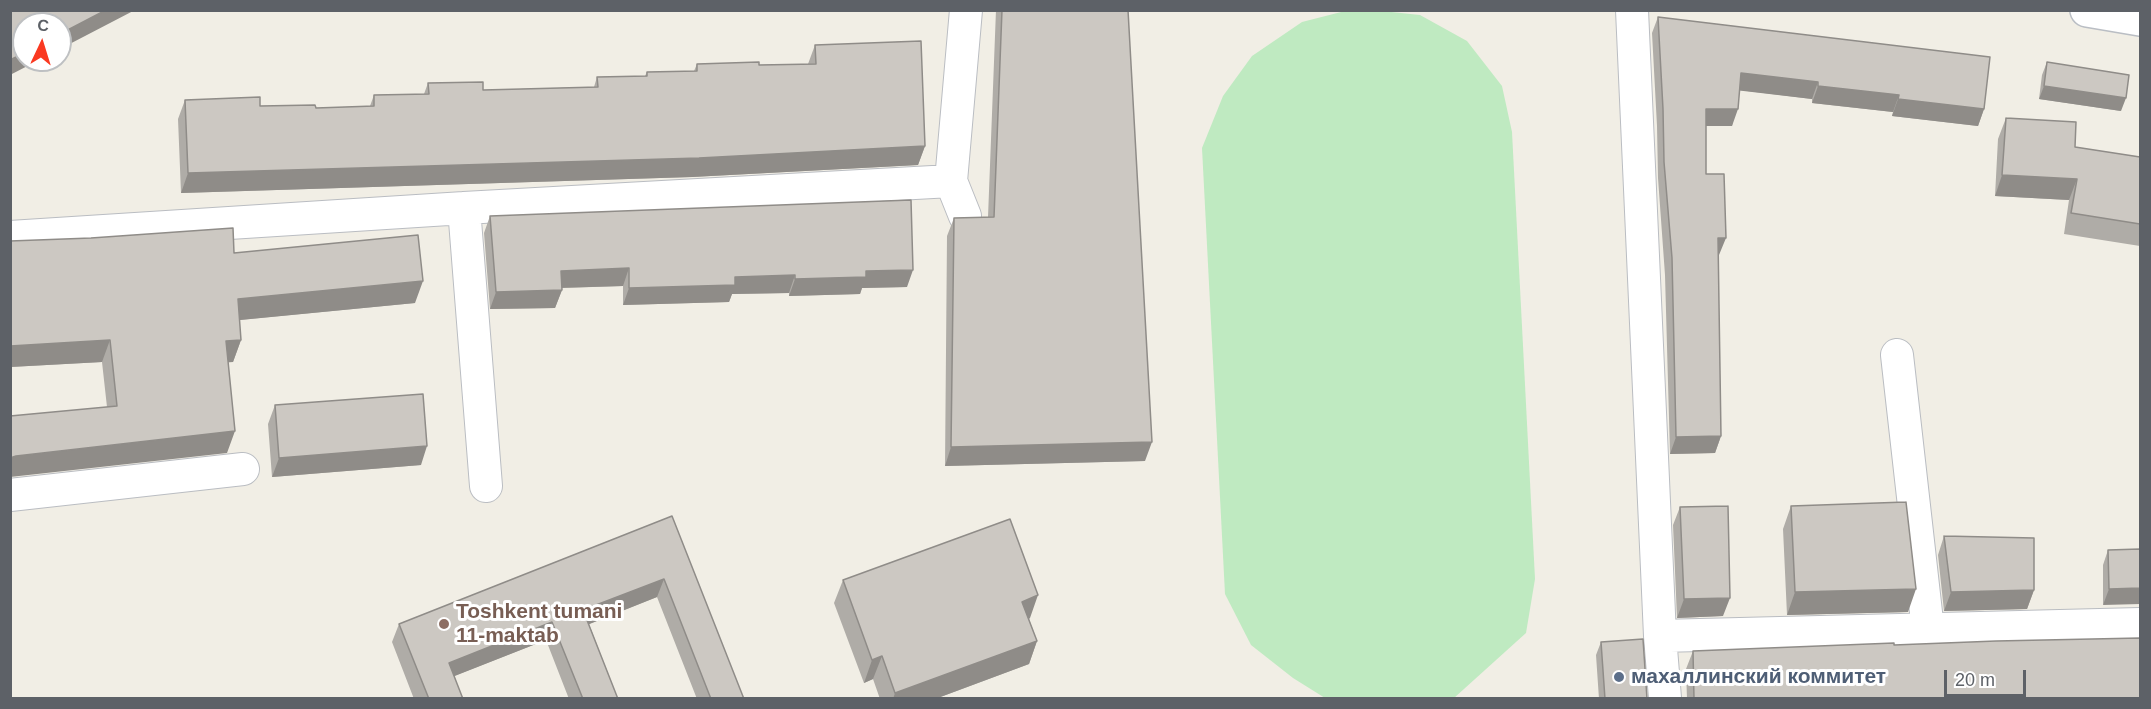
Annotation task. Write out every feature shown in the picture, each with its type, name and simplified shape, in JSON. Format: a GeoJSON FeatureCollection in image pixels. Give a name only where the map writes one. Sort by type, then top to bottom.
{"type":"FeatureCollection","features":[{"type":"Feature","properties":{"kind":"main road"},"geometry":{"type":"LineString","coordinates":[[2087,10],[2140,20]]}},
{"type":"Feature","properties":{"kind":"street"},"geometry":{"type":"LineString","coordinates":[[965,216],[951,181],[966,10]]}},
{"type":"Feature","properties":{"kind":"street"},"geometry":{"type":"LineString","coordinates":[[1632,10],[1660,636],[1665,699]]}},
{"type":"Feature","properties":{"kind":"street"},"geometry":{"type":"LineString","coordinates":[[10,237],[464,208],[951,181]]}},
{"type":"Feature","properties":{"kind":"street"},"geometry":{"type":"LineString","coordinates":[[464,208],[486,486]]}},
{"type":"Feature","properties":{"kind":"street"},"geometry":{"type":"LineString","coordinates":[[1897,355],[1928,630]]}},
{"type":"Feature","properties":{"kind":"street"},"geometry":{"type":"LineString","coordinates":[[10,495],[243,469]]}},
{"type":"Feature","properties":{"kind":"street"},"geometry":{"type":"LineString","coordinates":[[1660,636],[2140,624]]}},
{"type":"Feature","properties":{"kind":"green space"},"geometry":{"type":"Polygon","coordinates":[[[1349,10],[1420,15],[1467,41],[1502,86],[1512,132],[1535,579],[1526,633],[1454,698],[1325,698],[1293,678],[1251,645],[1225,594],[1202,148],[1223,96],[1252,56],[1302,22],[1349,10]]]}},
{"type":"Feature","properties":{"kind":"building"},"geometry":{"type":"Polygon","coordinates":[[[10,10],[106,10],[72,28],[72,12],[12,12],[12,59],[10,60],[10,10]]]}},
{"type":"Feature","properties":{"kind":"building"},"geometry":{"type":"Polygon","coordinates":[[[1002,10],[1128,10],[1152,442],[951,447],[954,218],[994,217],[1002,10]]]}},
{"type":"Feature","properties":{"kind":"building"},"geometry":{"type":"Polygon","coordinates":[[[1658,17],[1990,57],[1984,109],[1898,99],[1899,95],[1818,86],[1818,82],[1741,73],[1738,109],[1706,109],[1706,174],[1724,174],[1726,238],[1718,238],[1721,436],[1676,437],[1672,258],[1664,162],[1658,17]]]}},
{"type":"Feature","properties":{"kind":"building"},"geometry":{"type":"Polygon","coordinates":[[[921,41],[925,146],[699,158],[188,173],[185,100],[260,97],[260,106],[315,105],[316,108],[374,106],[374,95],[429,94],[428,83],[483,82],[483,90],[598,87],[597,77],[647,76],[647,72],[697,71],[697,64],[759,62],[759,65],[816,64],[815,45],[921,41]]]}},
{"type":"Feature","properties":{"kind":"building"},"geometry":{"type":"Polygon","coordinates":[[[2047,62],[2129,75],[2126,98],[2044,86],[2047,62]]]}},
{"type":"Feature","properties":{"kind":"building"},"geometry":{"type":"Polygon","coordinates":[[[2006,118],[2076,122],[2075,147],[2140,157],[2140,224],[2071,213],[2077,179],[2002,175],[2006,118]]]}},
{"type":"Feature","properties":{"kind":"building"},"geometry":{"type":"Polygon","coordinates":[[[911,200],[913,270],[866,271],[866,277],[795,279],[795,275],[735,277],[735,285],[629,288],[629,268],[561,271],[562,290],[496,292],[490,216],[911,200]]]}},
{"type":"Feature","properties":{"kind":"building"},"geometry":{"type":"Polygon","coordinates":[[[233,228],[234,253],[418,235],[423,281],[238,299],[241,340],[226,341],[235,431],[10,458],[10,416],[117,406],[110,340],[10,346],[10,241],[233,228]]]}},
{"type":"Feature","properties":{"kind":"building"},"geometry":{"type":"Polygon","coordinates":[[[423,394],[427,446],[279,458],[275,405],[423,394]]]}},
{"type":"Feature","properties":{"kind":"building"},"geometry":{"type":"Polygon","coordinates":[[[1906,502],[1916,589],[1795,592],[1791,506],[1906,502]]]}},
{"type":"Feature","properties":{"kind":"building"},"geometry":{"type":"Polygon","coordinates":[[[1728,506],[1730,598],[1684,599],[1680,507],[1728,506]]]}},
{"type":"Feature","properties":{"kind":"building"},"geometry":{"type":"Polygon","coordinates":[[[672,516],[744,699],[711,699],[664,579],[583,610],[618,699],[583,699],[552,622],[449,663],[463,699],[429,699],[399,624],[672,516]]]}},
{"type":"Feature","properties":{"kind":"building"},"geometry":{"type":"Polygon","coordinates":[[[1010,519],[1038,595],[1022,602],[1037,641],[895,693],[882,656],[872,660],[843,580],[1010,519]]]}},
{"type":"Feature","properties":{"kind":"building"},"geometry":{"type":"Polygon","coordinates":[[[1944,536],[2034,538],[2034,590],[1951,592],[1944,536]]]}},
{"type":"Feature","properties":{"kind":"building"},"geometry":{"type":"Polygon","coordinates":[[[2140,549],[2140,588],[2109,589],[2108,550],[2140,549]]]}},
{"type":"Feature","properties":{"kind":"building"},"geometry":{"type":"Polygon","coordinates":[[[2140,638],[2140,699],[1694,699],[1693,651],[1894,643],[1894,645],[2140,638]]]}},
{"type":"Feature","properties":{"kind":"building","name":"махаллинский коммитет"},"geometry":{"type":"Polygon","coordinates":[[[1643,639],[1647,699],[1605,699],[1601,642],[1643,639]]]}},
{"type":"Feature","properties":{"kind":"place","name":"Toshkent tumani 11-maktab"},"geometry":{"type":"Point","coordinates":[444,624]}},
{"type":"Feature","properties":{"kind":"place","name":"махаллинский коммитет"},"geometry":{"type":"Point","coordinates":[1619,677]}}]}
